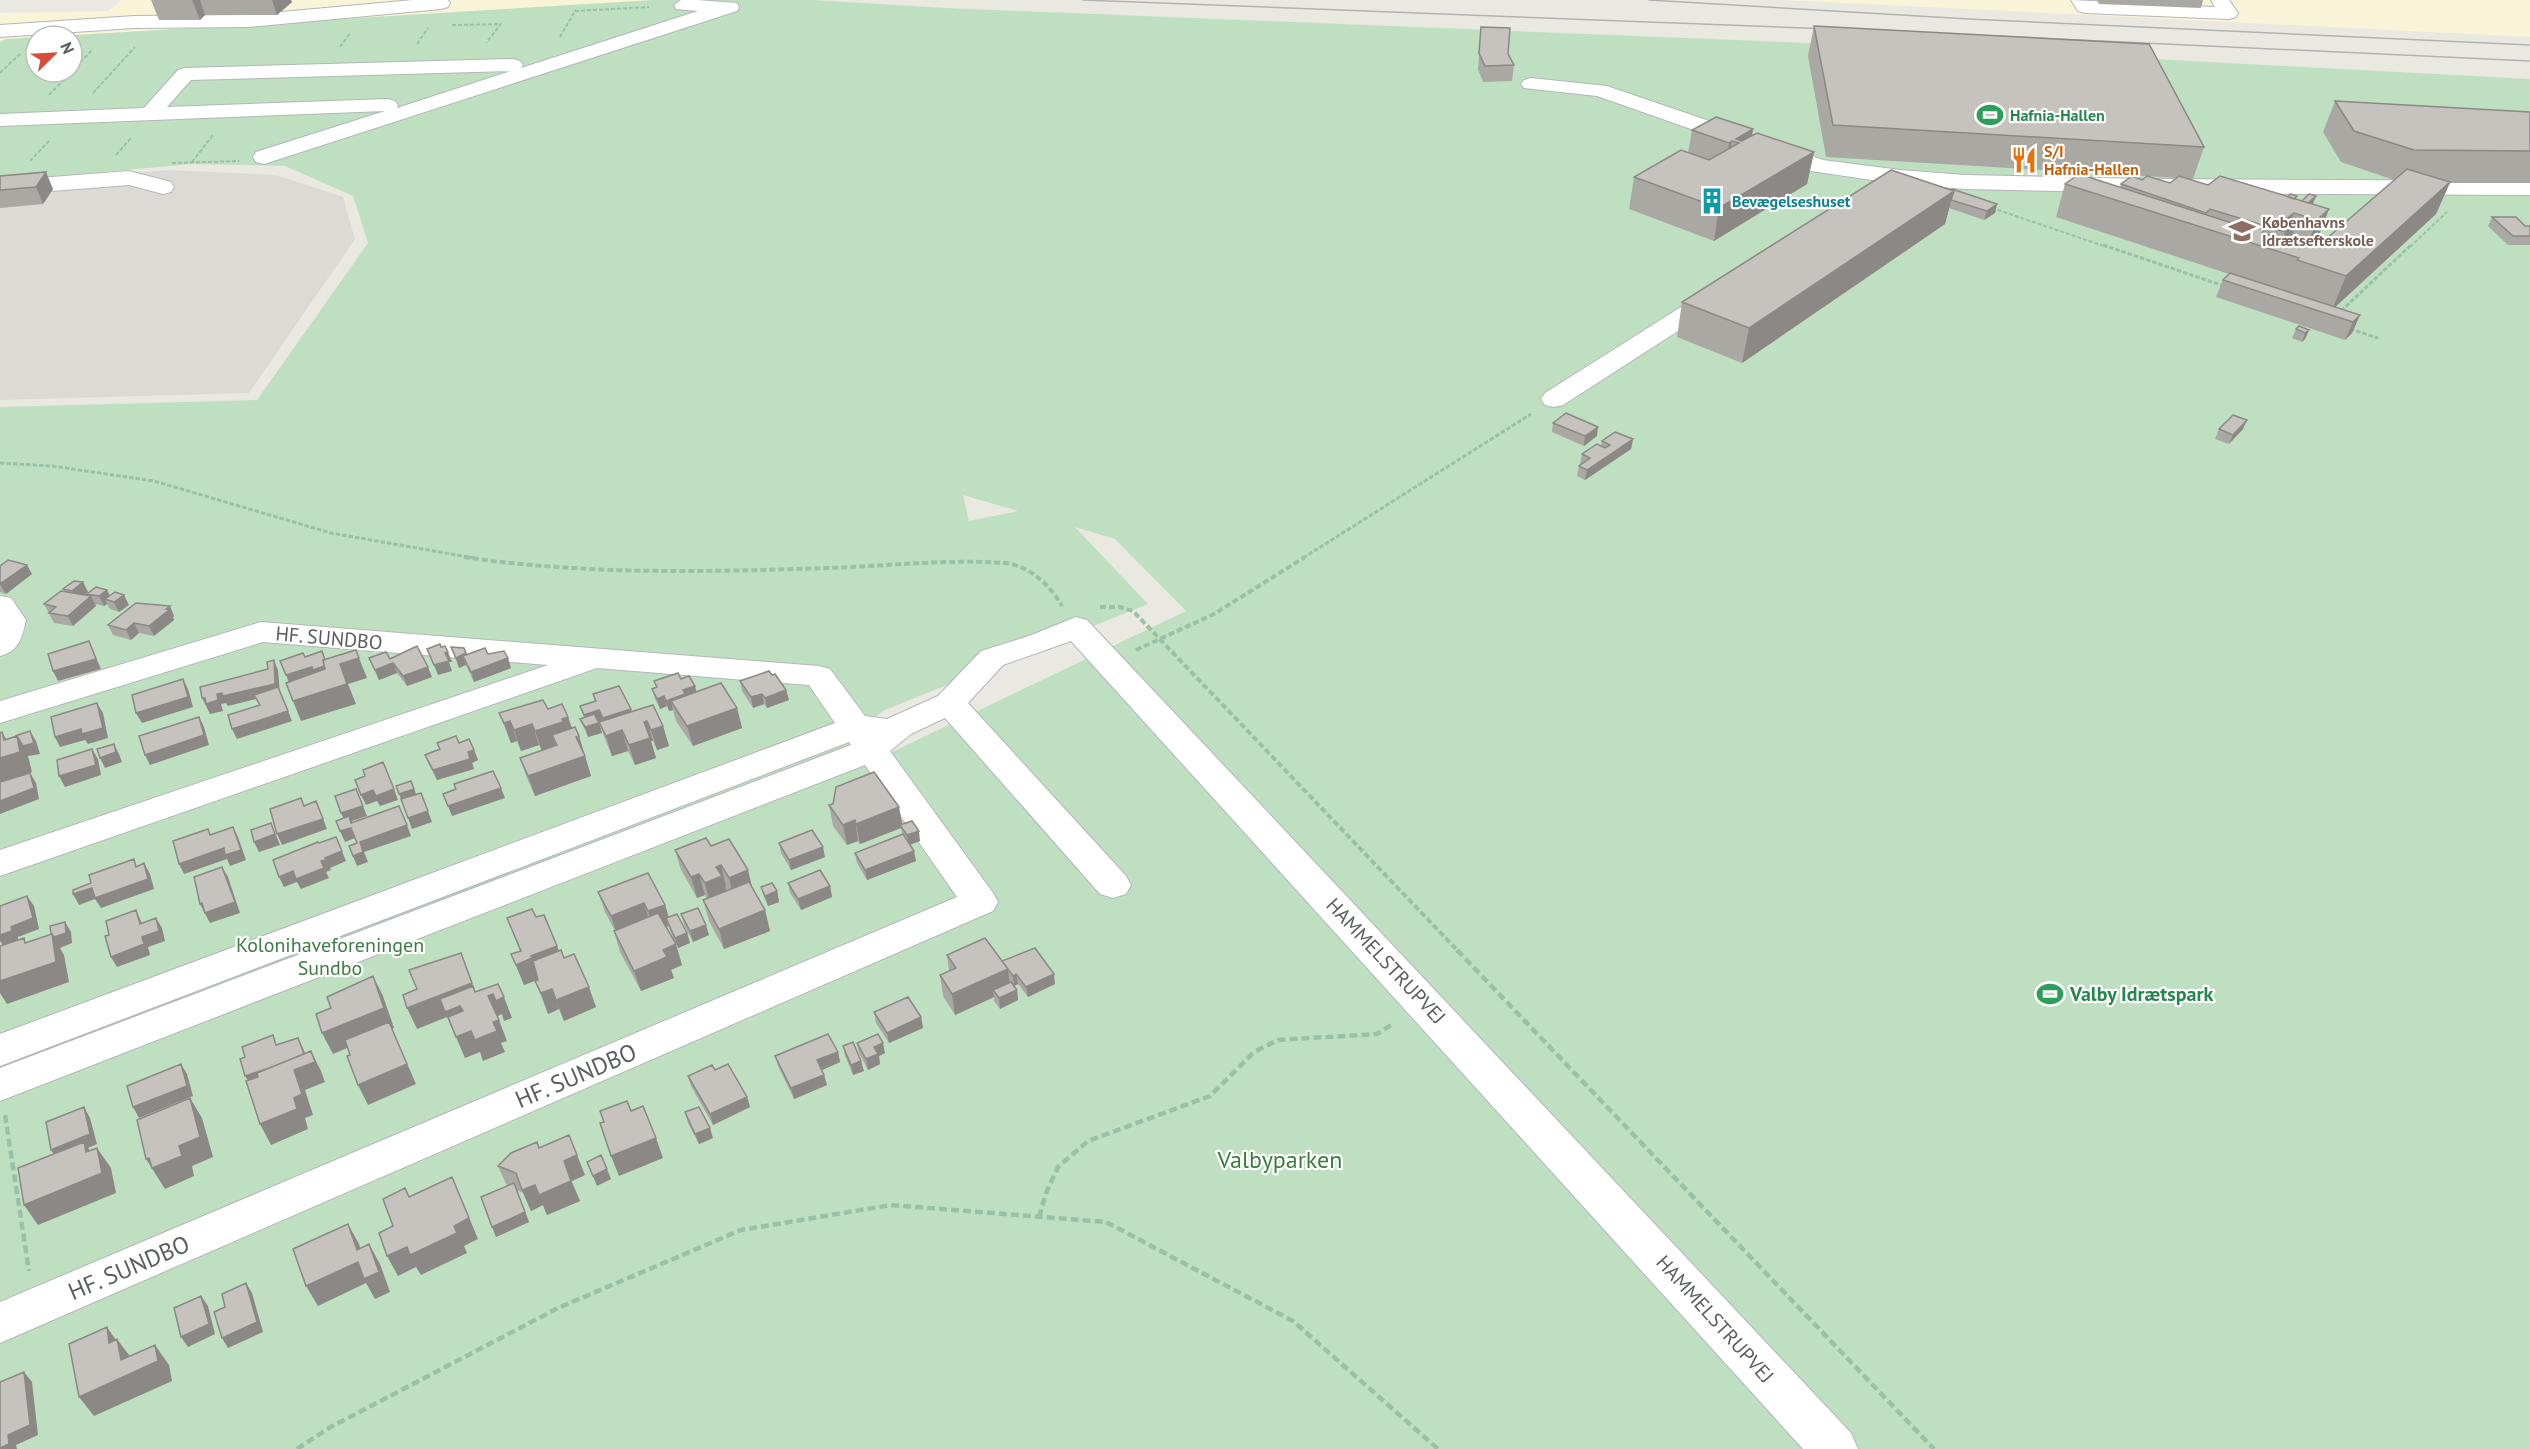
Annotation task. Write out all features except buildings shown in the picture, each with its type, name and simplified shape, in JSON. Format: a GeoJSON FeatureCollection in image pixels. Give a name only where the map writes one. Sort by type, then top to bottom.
{"type":"FeatureCollection","features":[{"type":"Feature","properties":{"kind":"street"},"geometry":{"type":"LineString","coordinates":[[134,22],[159,0]]}},
{"type":"Feature","properties":{"kind":"street"},"geometry":{"type":"LineString","coordinates":[[0,31],[134,22],[248,21],[313,8],[441,3],[437,0]]}},
{"type":"Feature","properties":{"kind":"street"},"geometry":{"type":"LineString","coordinates":[[2080,0],[2085,7],[2229,13],[2220,0]]}},
{"type":"Feature","properties":{"kind":"street"},"geometry":{"type":"LineString","coordinates":[[264,157],[730,7],[683,5]]}},
{"type":"Feature","properties":{"kind":"street"},"geometry":{"type":"LineString","coordinates":[[150,114],[184,74],[548,64]]}},
{"type":"Feature","properties":{"kind":"street"},"geometry":{"type":"LineString","coordinates":[[1531,84],[1600,90],[1819,166],[1900,177],[1965,182],[2150,186],[2530,188]]}},
{"type":"Feature","properties":{"kind":"street"},"geometry":{"type":"LineString","coordinates":[[0,120],[428,104]]}},
{"type":"Feature","properties":{"kind":"street"},"geometry":{"type":"LineString","coordinates":[[1860,203],[1900,177]]}},
{"type":"Feature","properties":{"kind":"street"},"geometry":{"type":"LineString","coordinates":[[0,188],[129,178],[163,187]]}},
{"type":"Feature","properties":{"kind":"street"},"geometry":{"type":"LineString","coordinates":[[1554,399],[1739,281]]}},
{"type":"Feature","properties":{"kind":"street"},"geometry":{"type":"LineString","coordinates":[[0,605],[11,620],[6,639],[0,646]]}},
{"type":"Feature","properties":{"kind":"street"},"geometry":{"type":"LineString","coordinates":[[0,1085],[950,703],[992,658],[1040,643],[1071,621]]}},
{"type":"Feature","properties":{"kind":"street","name":"HAMMELSTRUPVEJ"},"geometry":{"type":"LineString","coordinates":[[1071,621],[1834,1449]]}},
{"type":"Feature","properties":{"kind":"street","name":"HF. SUNDBO"},"geometry":{"type":"LineString","coordinates":[[0,712],[261,632],[819,676],[876,734],[980,902],[0,1323]]}},
{"type":"Feature","properties":{"kind":"street","name":"HF. SUNDBO"},"geometry":{"type":"LineString","coordinates":[[0,863],[598,659]]}},
{"type":"Feature","properties":{"kind":"street"},"geometry":{"type":"LineString","coordinates":[[950,703],[1113,885]]}},
{"type":"Feature","properties":{"kind":"street"},"geometry":{"type":"LineString","coordinates":[[0,1050],[876,734]]}},
{"type":"Feature","properties":{"kind":"path"},"geometry":{"type":"LineString","coordinates":[[548,64],[575,11],[683,5]]}},
{"type":"Feature","properties":{"kind":"path"},"geometry":{"type":"LineString","coordinates":[[442,25],[501,24],[469,66]]}},
{"type":"Feature","properties":{"kind":"path"},"geometry":{"type":"LineString","coordinates":[[419,26],[430,26]]}},
{"type":"Feature","properties":{"kind":"path"},"geometry":{"type":"LineString","coordinates":[[125,47],[135,47]]}},
{"type":"Feature","properties":{"kind":"path"},"geometry":{"type":"LineString","coordinates":[[84,49],[93,48],[84,58]]}},
{"type":"Feature","properties":{"kind":"path"},"geometry":{"type":"LineString","coordinates":[[0,73],[23,51]]}},
{"type":"Feature","properties":{"kind":"path"},"geometry":{"type":"LineString","coordinates":[[171,163],[255,160],[264,157]]}},
{"type":"Feature","properties":{"kind":"path"},"geometry":{"type":"LineString","coordinates":[[2338,314],[2472,188]]}},
{"type":"Feature","properties":{"kind":"path"},"geometry":{"type":"LineString","coordinates":[[1990,208],[2228,288]]}},
{"type":"Feature","properties":{"kind":"path"},"geometry":{"type":"LineString","coordinates":[[2349,329],[2378,338]]}},
{"type":"Feature","properties":{"kind":"path"},"geometry":{"type":"LineString","coordinates":[[1109,662],[1161,640],[1224,608],[1554,399]]}},
{"type":"Feature","properties":{"kind":"path"},"geometry":{"type":"LineString","coordinates":[[0,463],[52,466],[154,481],[331,533],[389,546],[512,564],[606,570],[769,570],[987,561],[1015,565],[1037,578],[1056,594],[1071,621],[1100,607],[1119,607],[1133,611],[1934,1449]]}},
{"type":"Feature","properties":{"kind":"path"},"geometry":{"type":"LineString","coordinates":[[1039,1217],[1046,1193],[1058,1167],[1088,1141],[1210,1096],[1254,1052],[1278,1040],[1377,1034],[1425,1003]]}},
{"type":"Feature","properties":{"kind":"path"},"geometry":{"type":"LineString","coordinates":[[0,1085],[35,1308]]}},
{"type":"Feature","properties":{"kind":"path"},"geometry":{"type":"LineString","coordinates":[[297,1449],[329,1428],[558,1308],[741,1230],[891,1205],[1106,1222],[1293,1321],[1438,1449]]}},
{"type":"Feature","properties":{"kind":"shaded area"},"geometry":{"type":"Polygon","coordinates":[[[122,0],[654,0],[84,35],[84,24],[24,24],[24,39],[0,40],[0,13],[108,11],[122,0]]]}},
{"type":"Feature","properties":{"kind":"shaded area"},"geometry":{"type":"Polygon","coordinates":[[[1783,0],[2530,0],[2530,37],[1968,9],[1783,0]]]}},
{"type":"Feature","properties":{"kind":"shaded area"},"geometry":{"type":"Polygon","coordinates":[[[169,170],[276,175],[343,197],[355,239],[249,393],[0,400],[0,182],[169,170]]]}},
{"type":"Feature","properties":{"kind":"green space"},"geometry":{"type":"Polygon","coordinates":[[[654,0],[813,0],[946,8],[1983,50],[2530,79],[2530,1449],[0,1449],[0,407],[257,400],[368,243],[353,196],[285,166],[193,164],[0,181],[0,43],[6,39],[24,38],[24,84],[84,84],[84,35],[654,0]],[[963,495],[969,521],[1018,511],[963,495]],[[1075,527],[1148,604],[885,710],[869,721],[888,754],[1186,611],[1115,539],[1075,527]]]}},
{"type":"Feature","properties":{"kind":"tram line"},"geometry":{"type":"LineString","coordinates":[[1083,0],[1829,29]]}},
{"type":"Feature","properties":{"kind":"tram line"},"geometry":{"type":"LineString","coordinates":[[1649,0],[1969,19],[2530,45]]}},
{"type":"Feature","properties":{"kind":"tram line"},"geometry":{"type":"LineString","coordinates":[[1997,36],[2530,61]]}},
{"type":"Feature","properties":{"kind":"place","name":"Hafnia-Hallen"},"geometry":{"type":"Point","coordinates":[1990,115]}},
{"type":"Feature","properties":{"kind":"place","name":"S/I Hafnia-Hallen"},"geometry":{"type":"Point","coordinates":[2024,160]}},
{"type":"Feature","properties":{"kind":"place","name":"Bevægelseshuset"},"geometry":{"type":"Point","coordinates":[1712,201]}},
{"type":"Feature","properties":{"kind":"place","name":"Københavns Idrætsefterskole"},"geometry":{"type":"Point","coordinates":[2242,231]}},
{"type":"Feature","properties":{"kind":"place","name":"Valby Idrætspark"},"geometry":{"type":"Point","coordinates":[2050,994]}},
{"type":"Feature","properties":{"kind":"park label","name":"Kolonihaveforeningen Sundbo"},"geometry":{"type":"Point","coordinates":[330,956]}},
{"type":"Feature","properties":{"kind":"park label","name":"Valbyparken"},"geometry":{"type":"Point","coordinates":[1280,1160]}}]}
